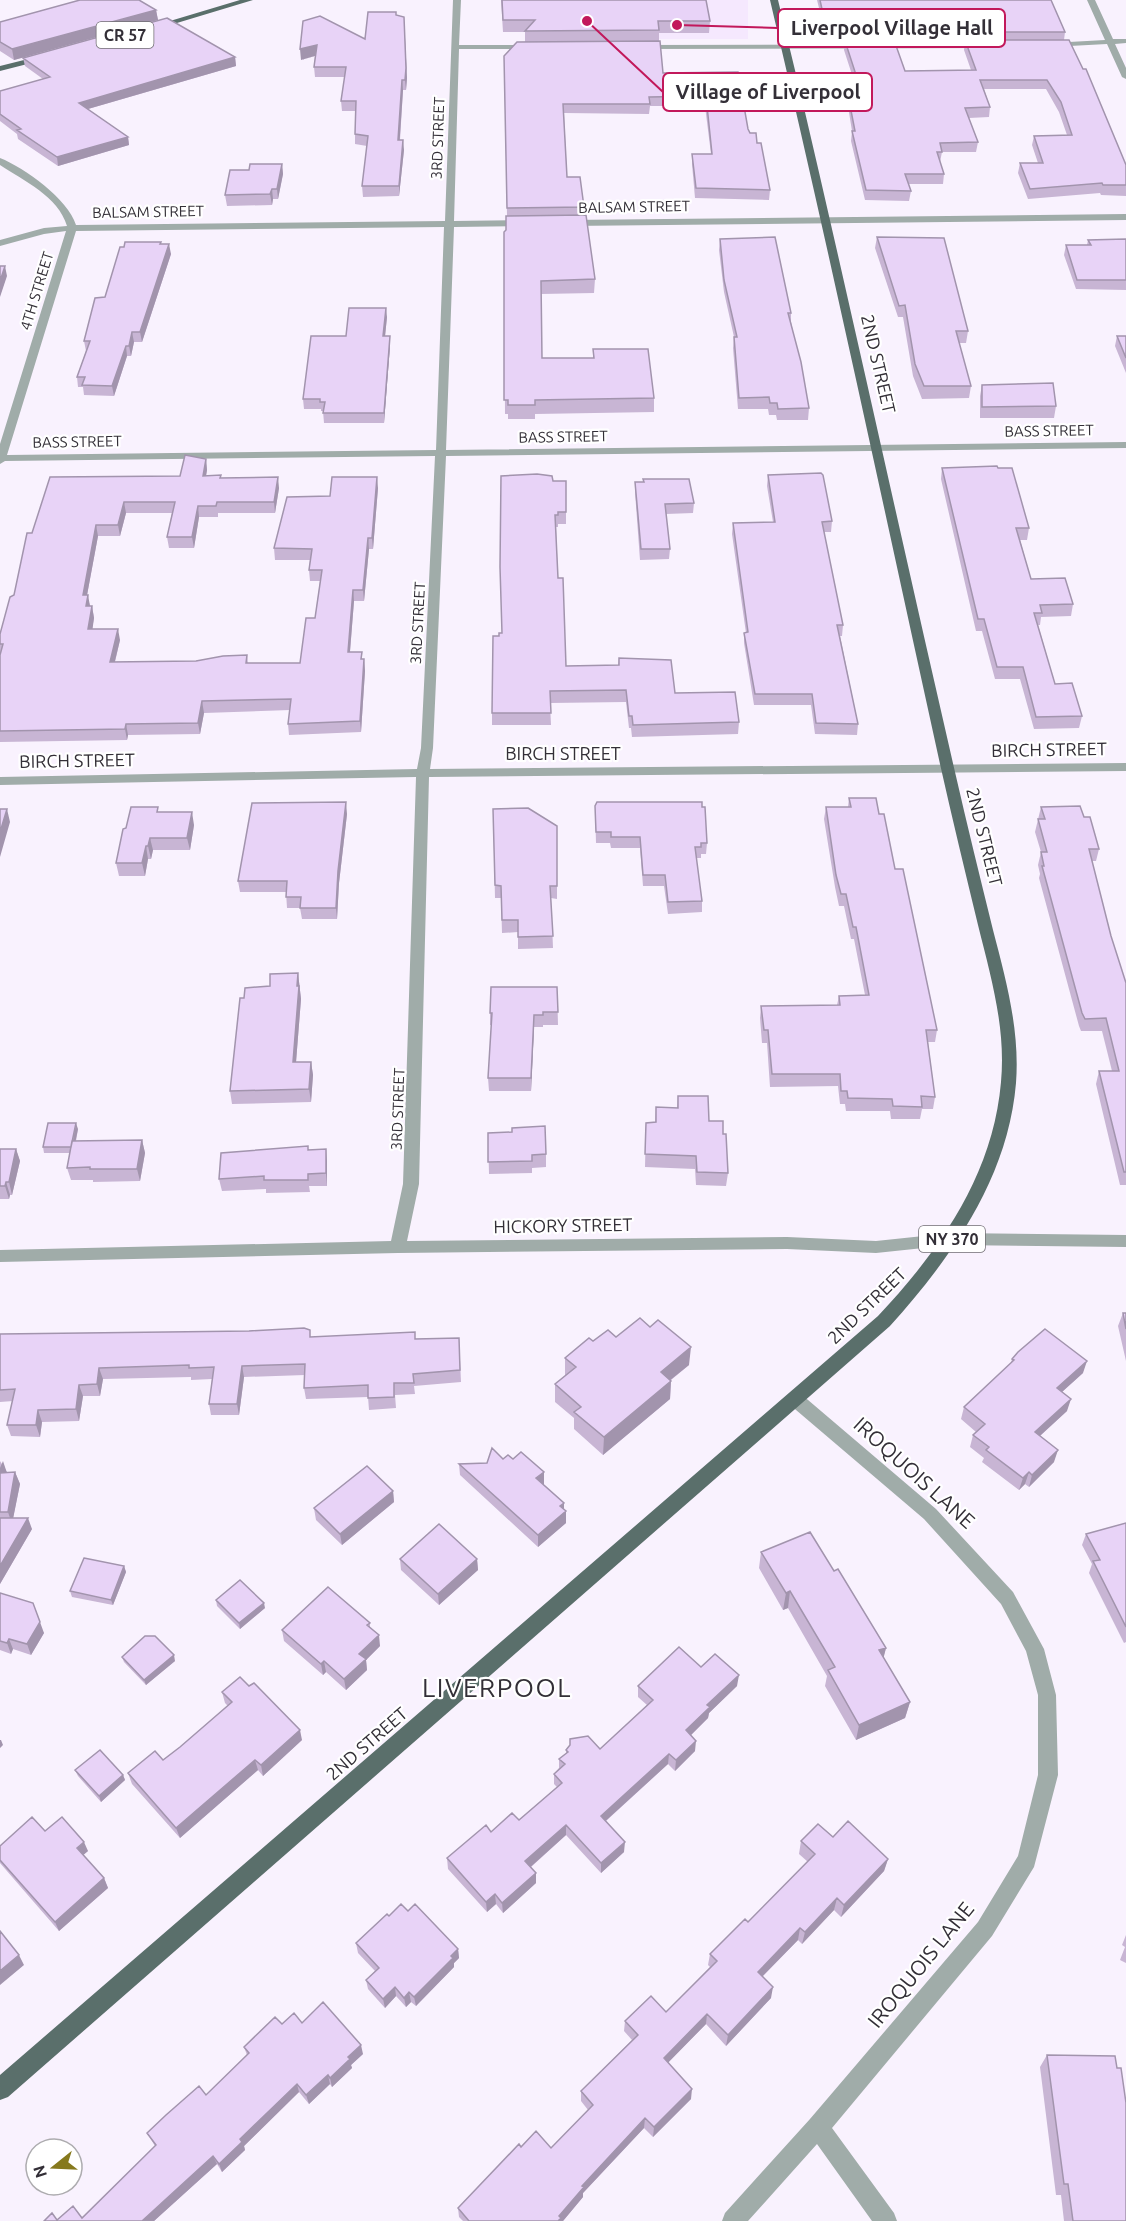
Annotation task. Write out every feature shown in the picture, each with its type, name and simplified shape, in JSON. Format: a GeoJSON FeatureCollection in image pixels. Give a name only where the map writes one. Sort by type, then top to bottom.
{"type":"FeatureCollection","features":[{"type":"Feature","properties":{"kind":"main road","name":"CR 57"},"geometry":{"type":"LineString","coordinates":[[147,28],[249,0]]}},
{"type":"Feature","properties":{"kind":"main road","name":"2ND STREET"},"geometry":{"type":"LineString","coordinates":[[0,2089],[884,1321],[915,1288],[952,1239],[992,1163],[1008,1086],[1008,1019],[948,770],[774,0]]}},
{"type":"Feature","properties":{"kind":"main road"},"geometry":{"type":"LineString","coordinates":[[0,69],[57,54]]}},
{"type":"Feature","properties":{"kind":"street","name":"3RD STREET"},"geometry":{"type":"LineString","coordinates":[[398,1247],[411,1184],[423,773],[427,748],[441,453],[457,0]]}},
{"type":"Feature","properties":{"kind":"street"},"geometry":{"type":"LineString","coordinates":[[1091,0],[1126,77]]}},
{"type":"Feature","properties":{"kind":"street"},"geometry":{"type":"LineString","coordinates":[[1040,45],[1126,41]]}},
{"type":"Feature","properties":{"kind":"street"},"geometry":{"type":"LineString","coordinates":[[632,47],[994,46]]}},
{"type":"Feature","properties":{"kind":"street"},"geometry":{"type":"LineString","coordinates":[[456,47],[538,47]]}},
{"type":"Feature","properties":{"kind":"street"},"geometry":{"type":"LineString","coordinates":[[0,160],[58,201],[71,216],[72,228]]}},
{"type":"Feature","properties":{"kind":"street","name":"BALSAM STREET"},"geometry":{"type":"LineString","coordinates":[[554,223],[1126,217]]}},
{"type":"Feature","properties":{"kind":"street","name":"BALSAM STREET"},"geometry":{"type":"LineString","coordinates":[[0,243],[44,231],[72,228],[542,223]]}},
{"type":"Feature","properties":{"kind":"street","name":"4TH STREET"},"geometry":{"type":"LineString","coordinates":[[0,459],[72,228]]}},
{"type":"Feature","properties":{"kind":"street","name":"BASS STREET"},"geometry":{"type":"LineString","coordinates":[[0,459],[1126,445]]}},
{"type":"Feature","properties":{"kind":"street","name":"BIRCH STREET"},"geometry":{"type":"LineString","coordinates":[[0,781],[423,773],[948,770],[1126,766]]}},
{"type":"Feature","properties":{"kind":"street","name":"HICKORY STREET"},"geometry":{"type":"LineString","coordinates":[[0,1256],[398,1247],[787,1243],[876,1247],[952,1239],[1126,1241]]}},
{"type":"Feature","properties":{"kind":"street","name":"IROQUOIS LANE"},"geometry":{"type":"LineString","coordinates":[[733,2221],[818,2127],[986,1929],[1027,1860],[1048,1775],[1047,1695],[1035,1649],[1007,1599],[930,1514],[795,1399]]}},
{"type":"Feature","properties":{"kind":"street"},"geometry":{"type":"LineString","coordinates":[[818,2127],[886,2221]]}},
{"type":"Feature","properties":{"kind":"shaded area"},"geometry":{"type":"Polygon","coordinates":[[[571,0],[748,0],[748,39],[569,39],[571,0]]]}},
{"type":"Feature","properties":{"kind":"building"},"geometry":{"type":"Polygon","coordinates":[[[80,0],[139,0],[156,10],[12,49],[0,42],[0,22],[80,0]]]}},
{"type":"Feature","properties":{"kind":"building"},"geometry":{"type":"Polygon","coordinates":[[[502,0],[706,0],[710,21],[658,21],[659,30],[525,31],[535,20],[503,20],[502,0]]]}},
{"type":"Feature","properties":{"kind":"building"},"geometry":{"type":"Polygon","coordinates":[[[820,0],[1051,0],[1065,32],[962,32],[958,23],[953,21],[888,22],[891,33],[842,33],[839,23],[825,23],[820,0]]]}},
{"type":"Feature","properties":{"kind":"building"},"geometry":{"type":"Polygon","coordinates":[[[368,12],[396,12],[396,15],[404,17],[406,68],[405,80],[402,80],[398,140],[403,140],[399,186],[362,186],[368,136],[355,134],[356,101],[341,101],[346,67],[314,67],[317,45],[300,49],[303,21],[320,16],[365,39],[368,12]]]}},
{"type":"Feature","properties":{"kind":"building"},"geometry":{"type":"Polygon","coordinates":[[[167,18],[235,57],[79,103],[128,137],[57,157],[17,130],[21,129],[0,114],[0,91],[50,77],[23,58],[167,18]]]}},
{"type":"Feature","properties":{"kind":"building"},"geometry":{"type":"Polygon","coordinates":[[[894,40],[905,71],[976,70],[965,40],[1069,40],[1083,69],[1086,69],[1126,165],[1126,185],[1103,185],[1102,183],[1030,189],[1020,163],[1043,163],[1034,136],[1072,135],[1061,102],[1047,80],[980,80],[990,107],[965,108],[978,142],[940,143],[942,152],[937,152],[944,174],[905,174],[911,191],[866,190],[852,131],[855,131],[846,85],[859,84],[845,41],[894,40]]]}},
{"type":"Feature","properties":{"kind":"building"},"geometry":{"type":"Polygon","coordinates":[[[660,41],[663,73],[738,72],[748,129],[750,133],[756,133],[757,143],[761,143],[770,190],[696,188],[692,154],[712,154],[706,96],[649,97],[650,104],[563,104],[567,177],[580,177],[584,207],[507,208],[504,56],[517,42],[660,41]]]}},
{"type":"Feature","properties":{"kind":"building"},"geometry":{"type":"Polygon","coordinates":[[[250,164],[282,164],[277,189],[272,189],[270,194],[225,195],[230,170],[249,170],[250,164]]]}},
{"type":"Feature","properties":{"kind":"building"},"geometry":{"type":"Polygon","coordinates":[[[586,215],[595,279],[541,281],[542,358],[594,358],[593,349],[648,349],[654,398],[535,400],[535,405],[508,405],[508,400],[504,400],[504,232],[506,216],[586,215]]]}},
{"type":"Feature","properties":{"kind":"building"},"geometry":{"type":"Polygon","coordinates":[[[775,237],[791,313],[788,313],[801,362],[809,408],[778,409],[777,403],[770,403],[769,397],[739,398],[734,337],[737,337],[724,280],[720,239],[775,237]]]}},
{"type":"Feature","properties":{"kind":"building"},"geometry":{"type":"Polygon","coordinates":[[[877,237],[944,238],[968,331],[956,331],[971,386],[924,386],[915,364],[905,305],[899,306],[877,237]]]}},
{"type":"Feature","properties":{"kind":"building"},"geometry":{"type":"Polygon","coordinates":[[[1126,239],[1126,280],[1077,280],[1066,245],[1091,245],[1088,240],[1126,239]]]}},
{"type":"Feature","properties":{"kind":"building"},"geometry":{"type":"Polygon","coordinates":[[[125,242],[169,244],[140,332],[132,332],[129,346],[126,346],[112,386],[82,385],[85,377],[77,377],[90,341],[84,341],[95,298],[105,297],[120,247],[124,247],[125,242]]]}},
{"type":"Feature","properties":{"kind":"building"},"geometry":{"type":"Polygon","coordinates":[[[0,266],[5,266],[0,281],[0,266]]]}},
{"type":"Feature","properties":{"kind":"building"},"geometry":{"type":"Polygon","coordinates":[[[349,308],[386,308],[383,336],[390,336],[384,413],[323,413],[325,402],[320,402],[320,399],[303,399],[311,336],[346,336],[349,308]]]}},
{"type":"Feature","properties":{"kind":"building"},"geometry":{"type":"Polygon","coordinates":[[[1117,336],[1126,336],[1126,358],[1117,336]]]}},
{"type":"Feature","properties":{"kind":"building"},"geometry":{"type":"Polygon","coordinates":[[[1053,383],[1056,406],[982,407],[982,385],[1053,383]]]}},
{"type":"Feature","properties":{"kind":"building"},"geometry":{"type":"Polygon","coordinates":[[[185,455],[206,459],[203,476],[278,477],[274,502],[217,502],[216,506],[198,506],[192,537],[167,537],[175,502],[124,502],[118,525],[96,525],[83,595],[88,595],[86,606],[92,606],[88,629],[118,629],[110,662],[196,661],[223,656],[247,655],[246,663],[300,663],[306,618],[315,618],[322,570],[309,570],[312,549],[274,548],[287,497],[330,496],[332,477],[377,477],[372,538],[368,538],[363,590],[353,590],[348,652],[362,652],[361,659],[364,659],[360,721],[288,724],[291,699],[202,701],[198,723],[126,724],[125,729],[0,731],[0,655],[3,644],[0,644],[0,634],[10,597],[14,595],[27,533],[32,533],[50,477],[180,476],[185,455]]]}},
{"type":"Feature","properties":{"kind":"building"},"geometry":{"type":"Polygon","coordinates":[[[997,466],[998,468],[1012,468],[1029,528],[1016,528],[1031,579],[1065,578],[1073,604],[1040,605],[1042,613],[1034,613],[1055,684],[1072,683],[1082,716],[1036,717],[1023,667],[997,667],[984,619],[978,619],[942,468],[997,466]]]}},
{"type":"Feature","properties":{"kind":"building"},"geometry":{"type":"Polygon","coordinates":[[[821,473],[832,521],[822,522],[843,625],[837,625],[858,724],[816,723],[812,694],[755,694],[744,633],[748,632],[733,523],[775,522],[768,475],[821,473]]]}},
{"type":"Feature","properties":{"kind":"building"},"geometry":{"type":"Polygon","coordinates":[[[537,474],[552,476],[553,481],[566,481],[566,512],[558,512],[558,515],[555,515],[558,578],[563,578],[566,666],[619,665],[619,658],[671,660],[675,693],[735,692],[739,722],[633,725],[632,716],[629,716],[626,690],[550,691],[551,713],[492,713],[493,636],[499,636],[499,633],[502,633],[501,476],[537,474]]]}},
{"type":"Feature","properties":{"kind":"building"},"geometry":{"type":"Polygon","coordinates":[[[643,479],[689,479],[694,503],[665,504],[670,549],[641,549],[635,482],[644,482],[643,479]]]}},
{"type":"Feature","properties":{"kind":"building"},"geometry":{"type":"Polygon","coordinates":[[[849,798],[876,798],[879,814],[884,814],[895,869],[903,869],[937,1030],[926,1030],[935,1097],[921,1096],[922,1107],[893,1106],[892,1099],[848,1098],[847,1091],[841,1091],[840,1074],[772,1074],[768,1030],[764,1030],[761,1006],[840,1005],[839,996],[869,995],[856,927],[853,927],[846,894],[841,894],[836,875],[826,807],[851,807],[849,798]]]}},
{"type":"Feature","properties":{"kind":"building"},"geometry":{"type":"Polygon","coordinates":[[[346,802],[336,908],[300,908],[301,897],[286,897],[287,881],[238,881],[252,803],[346,802]]]}},
{"type":"Feature","properties":{"kind":"building"},"geometry":{"type":"Polygon","coordinates":[[[597,802],[702,802],[702,807],[705,807],[707,843],[701,843],[701,847],[695,847],[702,901],[668,902],[665,875],[643,875],[640,837],[611,837],[611,832],[596,832],[595,806],[597,802]]]}},
{"type":"Feature","properties":{"kind":"building"},"geometry":{"type":"Polygon","coordinates":[[[1080,806],[1084,817],[1090,817],[1099,849],[1089,849],[1111,936],[1126,983],[1126,1172],[1124,1172],[1099,1071],[1119,1071],[1106,1018],[1085,1019],[1082,1013],[1042,866],[1044,866],[1041,852],[1047,852],[1038,819],[1045,819],[1041,807],[1080,806]]]}},
{"type":"Feature","properties":{"kind":"building"},"geometry":{"type":"Polygon","coordinates":[[[131,807],[158,807],[157,812],[192,812],[187,838],[150,838],[142,863],[116,863],[123,829],[126,828],[131,807]]]}},
{"type":"Feature","properties":{"kind":"building"},"geometry":{"type":"Polygon","coordinates":[[[528,808],[557,826],[557,886],[550,886],[553,936],[518,937],[518,920],[502,920],[501,886],[495,885],[493,809],[528,808]]]}},
{"type":"Feature","properties":{"kind":"building"},"geometry":{"type":"Polygon","coordinates":[[[0,809],[7,809],[0,832],[0,809]]]}},
{"type":"Feature","properties":{"kind":"building"},"geometry":{"type":"Polygon","coordinates":[[[298,973],[293,1062],[311,1062],[309,1089],[230,1091],[240,998],[244,998],[245,988],[270,986],[270,974],[298,973]]]}},
{"type":"Feature","properties":{"kind":"building"},"geometry":{"type":"Polygon","coordinates":[[[491,987],[557,987],[558,1012],[543,1012],[543,1015],[534,1015],[531,1078],[488,1078],[492,1013],[490,1013],[491,987]]]}},
{"type":"Feature","properties":{"kind":"building"},"geometry":{"type":"Polygon","coordinates":[[[678,1096],[708,1096],[709,1121],[723,1121],[728,1173],[697,1172],[696,1156],[645,1154],[646,1123],[656,1122],[656,1107],[678,1108],[678,1096]]]}},
{"type":"Feature","properties":{"kind":"building"},"geometry":{"type":"Polygon","coordinates":[[[48,1123],[76,1123],[71,1147],[43,1147],[48,1123]]]}},
{"type":"Feature","properties":{"kind":"building"},"geometry":{"type":"Polygon","coordinates":[[[545,1126],[546,1154],[532,1155],[532,1161],[488,1162],[488,1133],[512,1132],[512,1128],[545,1126]]]}},
{"type":"Feature","properties":{"kind":"building"},"geometry":{"type":"Polygon","coordinates":[[[142,1140],[137,1169],[67,1168],[72,1141],[142,1140]]]}},
{"type":"Feature","properties":{"kind":"building"},"geometry":{"type":"Polygon","coordinates":[[[308,1146],[308,1150],[326,1149],[326,1173],[308,1174],[308,1180],[264,1180],[264,1176],[219,1179],[221,1153],[308,1146]]]}},
{"type":"Feature","properties":{"kind":"building"},"geometry":{"type":"Polygon","coordinates":[[[0,1149],[16,1149],[9,1182],[6,1182],[5,1186],[0,1186],[0,1149]]]}},
{"type":"Feature","properties":{"kind":"building"},"geometry":{"type":"Polygon","coordinates":[[[1123,1313],[1126,1313],[1126,1329],[1123,1313]]]}},
{"type":"Feature","properties":{"kind":"building"},"geometry":{"type":"Polygon","coordinates":[[[640,1318],[650,1327],[658,1320],[691,1347],[661,1372],[671,1381],[604,1437],[574,1412],[581,1407],[555,1384],[576,1367],[565,1358],[589,1338],[593,1341],[608,1330],[616,1337],[640,1318]]]}},
{"type":"Feature","properties":{"kind":"building"},"geometry":{"type":"Polygon","coordinates":[[[304,1328],[310,1330],[310,1337],[415,1332],[415,1339],[459,1338],[460,1370],[413,1374],[414,1383],[394,1383],[394,1397],[368,1398],[368,1385],[304,1388],[305,1364],[242,1366],[237,1404],[209,1404],[214,1367],[189,1368],[189,1365],[99,1368],[97,1384],[79,1385],[76,1409],[38,1410],[36,1425],[7,1425],[15,1389],[0,1390],[0,1334],[249,1331],[304,1328]]]}},
{"type":"Feature","properties":{"kind":"building"},"geometry":{"type":"Polygon","coordinates":[[[1045,1329],[1087,1361],[1057,1388],[1071,1399],[1035,1432],[1058,1450],[1032,1475],[1029,1472],[1023,1478],[986,1450],[989,1447],[973,1435],[985,1424],[964,1407],[1014,1360],[1012,1359],[1018,1352],[1045,1329]]]}},
{"type":"Feature","properties":{"kind":"building"},"geometry":{"type":"Polygon","coordinates":[[[492,1448],[503,1459],[508,1455],[513,1459],[521,1452],[544,1472],[536,1478],[564,1503],[560,1506],[566,1511],[538,1535],[459,1464],[487,1463],[492,1448]]]}},
{"type":"Feature","properties":{"kind":"building"},"geometry":{"type":"Polygon","coordinates":[[[367,1466],[393,1491],[340,1534],[314,1508],[367,1466]]]}},
{"type":"Feature","properties":{"kind":"building"},"geometry":{"type":"Polygon","coordinates":[[[15,1472],[8,1512],[0,1512],[0,1473],[15,1472]]]}},
{"type":"Feature","properties":{"kind":"building"},"geometry":{"type":"Polygon","coordinates":[[[0,1518],[28,1518],[0,1566],[0,1518]]]}},
{"type":"Feature","properties":{"kind":"building"},"geometry":{"type":"Polygon","coordinates":[[[1126,1523],[1126,1627],[1093,1561],[1100,1560],[1086,1534],[1126,1523]]]}},
{"type":"Feature","properties":{"kind":"building"},"geometry":{"type":"Polygon","coordinates":[[[439,1524],[477,1559],[438,1594],[400,1559],[439,1524]]]}},
{"type":"Feature","properties":{"kind":"building"},"geometry":{"type":"Polygon","coordinates":[[[810,1532],[834,1571],[838,1569],[886,1648],[879,1650],[910,1702],[859,1725],[828,1670],[835,1667],[790,1591],[786,1593],[761,1552],[810,1532]]]}},
{"type":"Feature","properties":{"kind":"building"},"geometry":{"type":"Polygon","coordinates":[[[84,1558],[124,1566],[111,1600],[70,1591],[84,1558]]]}},
{"type":"Feature","properties":{"kind":"building"},"geometry":{"type":"Polygon","coordinates":[[[240,1580],[264,1603],[239,1623],[216,1600],[240,1580]]]}},
{"type":"Feature","properties":{"kind":"building"},"geometry":{"type":"Polygon","coordinates":[[[328,1587],[370,1623],[367,1625],[379,1635],[359,1654],[366,1659],[344,1679],[324,1661],[321,1664],[282,1630],[328,1587]]]}},
{"type":"Feature","properties":{"kind":"building"},"geometry":{"type":"Polygon","coordinates":[[[0,1593],[33,1603],[40,1622],[27,1644],[9,1639],[7,1643],[0,1641],[0,1593]]]}},
{"type":"Feature","properties":{"kind":"building"},"geometry":{"type":"Polygon","coordinates":[[[145,1636],[155,1636],[174,1655],[144,1680],[122,1657],[145,1636]]]}},
{"type":"Feature","properties":{"kind":"building"},"geometry":{"type":"Polygon","coordinates":[[[679,1647],[701,1667],[715,1654],[739,1675],[707,1705],[710,1707],[686,1730],[696,1741],[676,1760],[669,1754],[601,1816],[625,1842],[601,1863],[566,1825],[525,1861],[536,1873],[502,1903],[495,1894],[486,1902],[447,1858],[486,1825],[491,1832],[512,1813],[519,1820],[562,1783],[554,1774],[565,1764],[559,1759],[568,1752],[566,1750],[570,1745],[570,1739],[588,1736],[600,1749],[653,1700],[638,1686],[679,1647]]]}},
{"type":"Feature","properties":{"kind":"building"},"geometry":{"type":"Polygon","coordinates":[[[240,1677],[249,1686],[254,1683],[300,1730],[261,1765],[255,1760],[176,1828],[128,1773],[155,1751],[163,1760],[180,1747],[232,1702],[222,1692],[240,1677]]]}},
{"type":"Feature","properties":{"kind":"building"},"geometry":{"type":"Polygon","coordinates":[[[100,1750],[123,1775],[99,1796],[75,1770],[100,1750]]]}},
{"type":"Feature","properties":{"kind":"building"},"geometry":{"type":"Polygon","coordinates":[[[32,1817],[45,1831],[62,1817],[84,1842],[77,1848],[104,1878],[55,1922],[0,1860],[0,1846],[32,1817]]]}},
{"type":"Feature","properties":{"kind":"building"},"geometry":{"type":"Polygon","coordinates":[[[848,1821],[888,1859],[844,1905],[837,1898],[805,1932],[800,1928],[758,1972],[773,1987],[728,2035],[707,2014],[664,2058],[692,2089],[654,2127],[645,2118],[582,2186],[584,2187],[559,2216],[561,2218],[558,2221],[469,2221],[458,2208],[519,2144],[521,2147],[536,2131],[551,2148],[593,2105],[581,2091],[638,2035],[625,2021],[651,1996],[666,2012],[717,1961],[710,1954],[745,1919],[748,1922],[815,1854],[801,1841],[818,1824],[833,1837],[848,1821]]]}},
{"type":"Feature","properties":{"kind":"building"},"geometry":{"type":"Polygon","coordinates":[[[401,1904],[408,1911],[415,1904],[458,1949],[451,1956],[453,1958],[414,1997],[409,1992],[404,1998],[395,1987],[383,1999],[366,1980],[379,1968],[356,1943],[401,1904]]]}},
{"type":"Feature","properties":{"kind":"building"},"geometry":{"type":"Polygon","coordinates":[[[0,1931],[19,1955],[0,1971],[0,1931]]]}},
{"type":"Feature","properties":{"kind":"building"},"geometry":{"type":"Polygon","coordinates":[[[323,2002],[361,2045],[330,2078],[328,2075],[306,2095],[297,2084],[240,2139],[242,2142],[219,2164],[213,2156],[142,2221],[44,2221],[52,2213],[57,2220],[73,2206],[82,2218],[156,2145],[147,2133],[199,2086],[206,2095],[249,2053],[244,2047],[275,2017],[282,2024],[294,2013],[302,2023],[323,2002]]]}},
{"type":"Feature","properties":{"kind":"building"},"geometry":{"type":"Polygon","coordinates":[[[1047,2055],[1115,2056],[1117,2068],[1121,2068],[1126,2103],[1126,2221],[1073,2221],[1068,2184],[1064,2184],[1047,2055]]]}},
{"type":"Feature","properties":{"kind":"place","name":"Village of Liverpool"},"geometry":{"type":"Point","coordinates":[587,21]}},
{"type":"Feature","properties":{"kind":"place","name":"Liverpool Village Hall"},"geometry":{"type":"Point","coordinates":[677,25]}},
{"type":"Feature","properties":{"kind":"district","name":"LIVERPOOL"},"geometry":{"type":"Point","coordinates":[497,1688]}}]}
